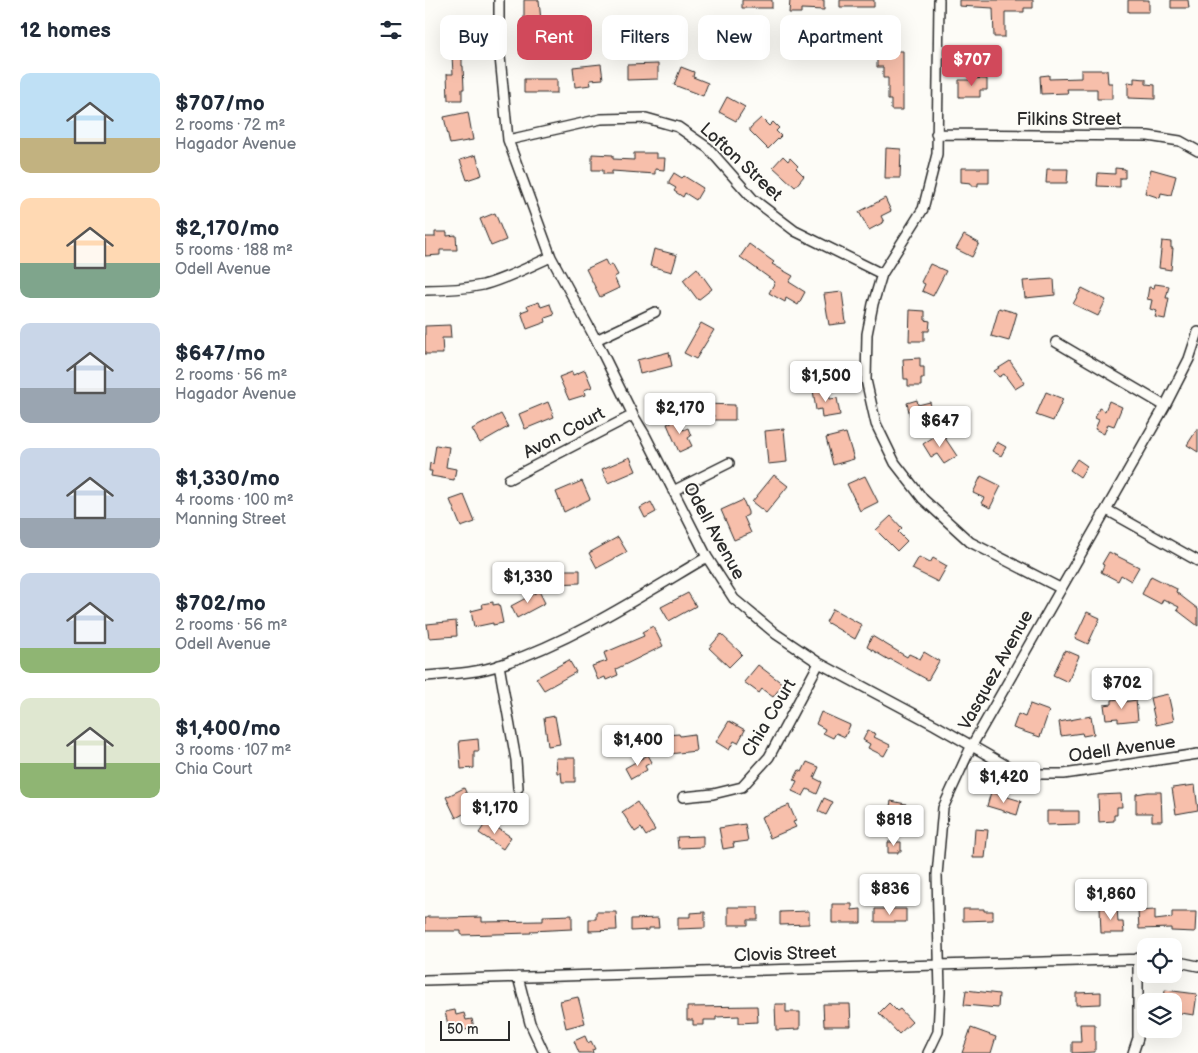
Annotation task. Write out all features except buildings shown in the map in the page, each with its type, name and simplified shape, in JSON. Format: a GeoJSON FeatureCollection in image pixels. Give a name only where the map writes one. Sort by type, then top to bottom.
{"type":"FeatureCollection","features":[{"type":"Feature","properties":{"kind":"street","name":"Odell Avenue"},"geometry":{"type":"LineString","coordinates":[[499,0],[499,46],[508,140],[551,258],[596,340],[707,557],[734,599],[777,634],[819,663],[1014,770],[1038,774],[1065,774],[1198,754]]}},
{"type":"Feature","properties":{"kind":"street"},"geometry":{"type":"LineString","coordinates":[[939,0],[937,154],[923,210],[882,274],[867,334],[866,380],[876,424],[895,463],[923,499],[970,542],[1060,588]]}},
{"type":"Feature","properties":{"kind":"street","name":"Lofton Street"},"geometry":{"type":"LineString","coordinates":[[508,140],[601,119],[646,118],[678,127],[708,148],[753,199],[795,231],[882,274]]}},
{"type":"Feature","properties":{"kind":"street","name":"Filkins Street"},"geometry":{"type":"LineString","coordinates":[[936,134],[1148,136],[1180,140],[1198,151]]}},
{"type":"Feature","properties":{"kind":"street"},"geometry":{"type":"LineString","coordinates":[[425,290],[448,290],[482,285],[551,258]]}},
{"type":"Feature","properties":{"kind":"street"},"geometry":{"type":"LineString","coordinates":[[596,340],[655,312]]}},
{"type":"Feature","properties":{"kind":"street","name":"Vasquez Avenue"},"geometry":{"type":"LineString","coordinates":[[927,1053],[938,1032],[941,992],[937,875],[943,808],[971,747],[1165,406],[1189,360],[1198,332]]}},
{"type":"Feature","properties":{"kind":"street"},"geometry":{"type":"LineString","coordinates":[[1056,342],[1165,406]]}},
{"type":"Feature","properties":{"kind":"street","name":"Avon Court"},"geometry":{"type":"LineString","coordinates":[[509,480],[633,415]]}},
{"type":"Feature","properties":{"kind":"street"},"geometry":{"type":"LineString","coordinates":[[673,490],[729,463]]}},
{"type":"Feature","properties":{"kind":"street"},"geometry":{"type":"LineString","coordinates":[[1107,510],[1198,561]]}},
{"type":"Feature","properties":{"kind":"street"},"geometry":{"type":"LineString","coordinates":[[425,676],[458,674],[499,665],[573,634],[707,557]]}},
{"type":"Feature","properties":{"kind":"street","name":"Chia Court"},"geometry":{"type":"LineString","coordinates":[[683,797],[713,794],[742,787],[769,757],[819,663]]}},
{"type":"Feature","properties":{"kind":"street"},"geometry":{"type":"LineString","coordinates":[[499,665],[516,760],[518,788]]}},
{"type":"Feature","properties":{"kind":"street","name":"Clovis Street"},"geometry":{"type":"LineString","coordinates":[[425,980],[1137,959]]}},
{"type":"Feature","properties":{"kind":"street"},"geometry":{"type":"LineString","coordinates":[[1182,963],[1198,966]]}},
{"type":"Feature","properties":{"kind":"street"},"geometry":{"type":"LineString","coordinates":[[518,977],[530,1023],[544,1053]]}},
{"type":"Feature","properties":{"kind":"street"},"geometry":{"type":"LineString","coordinates":[[1133,1053],[1137,1038],[1140,983]]}}]}
